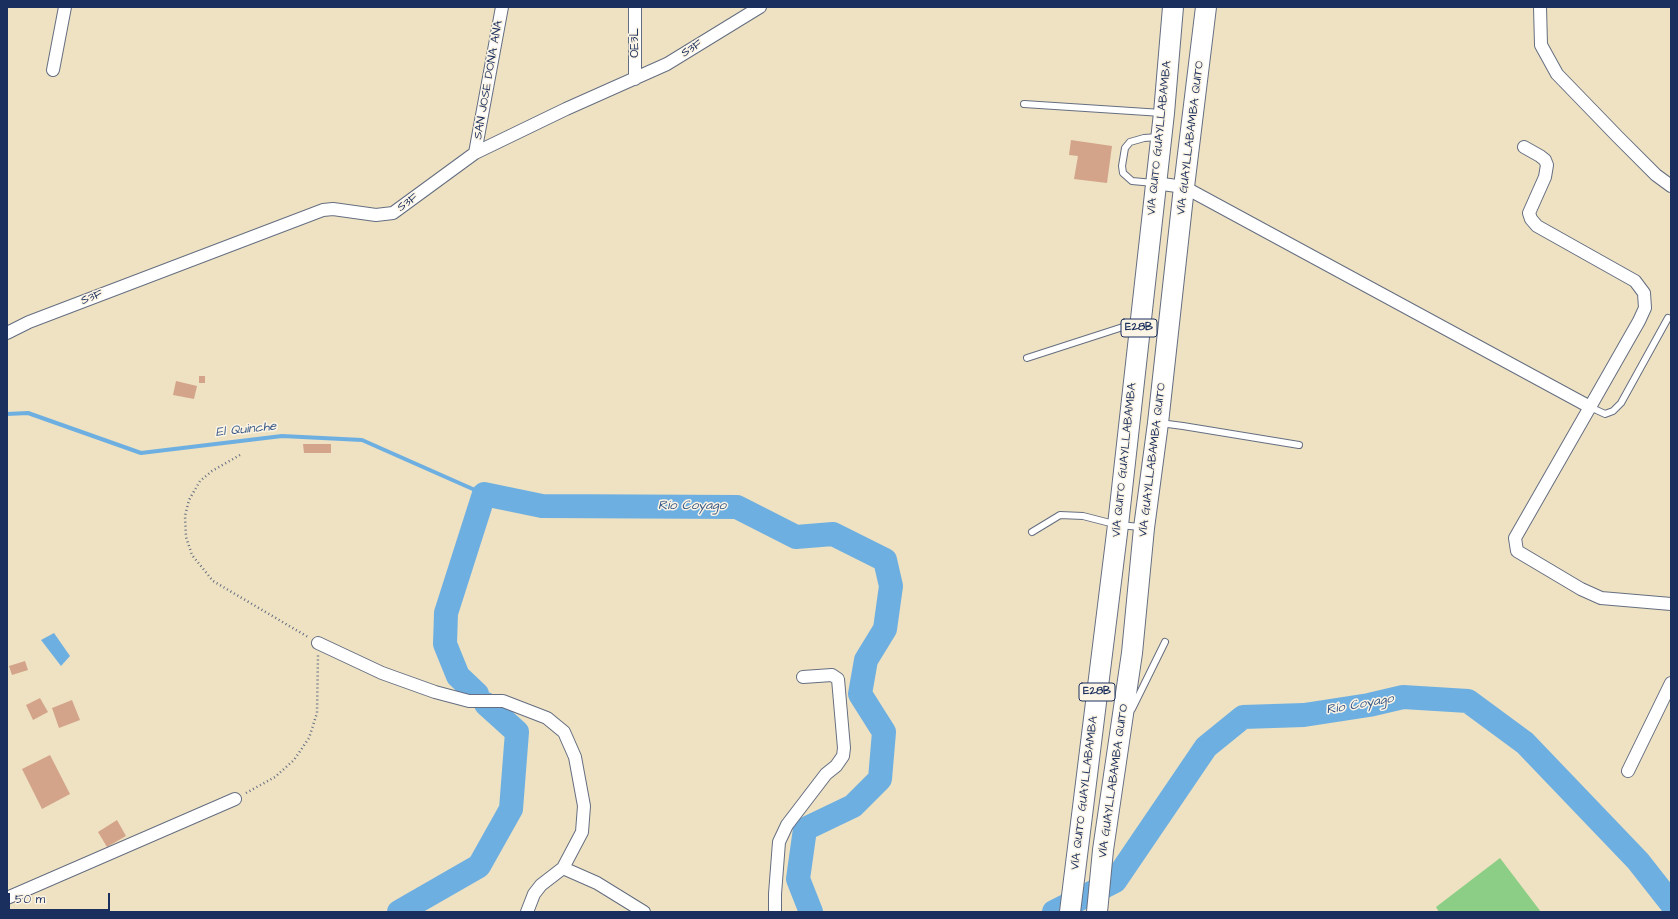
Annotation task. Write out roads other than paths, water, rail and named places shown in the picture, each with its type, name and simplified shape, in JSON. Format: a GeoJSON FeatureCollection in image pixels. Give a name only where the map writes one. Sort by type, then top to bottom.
{"type":"FeatureCollection","features":[{"type":"Feature","properties":{"kind":"highway","name":"VÍA QUITO GUAYLLABAMBA"},"geometry":{"type":"LineString","coordinates":[[1070,912],[1118,525],[1164,113],[1173,7]]}},
{"type":"Feature","properties":{"kind":"highway","name":"VÍA GUAYLLABAMBA QUITO"},"geometry":{"type":"LineString","coordinates":[[1097,912],[1103,850],[1132,653],[1144,528],[1158,423],[1184,187],[1206,7]]}},
{"type":"Feature","properties":{"kind":"street"},"geometry":{"type":"LineString","coordinates":[[52,70],[65,7]]}},
{"type":"Feature","properties":{"kind":"street","name":"SAN JOSE DONA ANA"},"geometry":{"type":"LineString","coordinates":[[476,153],[502,7]]}},
{"type":"Feature","properties":{"kind":"street","name":"OE3L"},"geometry":{"type":"LineString","coordinates":[[635,7],[635,79]]}},
{"type":"Feature","properties":{"kind":"street","name":"S3F"},"geometry":{"type":"LineString","coordinates":[[7,333],[30,322],[323,210],[340,209],[376,215],[394,213],[476,153],[566,109],[667,64],[760,7]]}},
{"type":"Feature","properties":{"kind":"street"},"geometry":{"type":"LineString","coordinates":[[1543,8],[1541,45],[1557,74],[1656,175],[1671,186]]}},
{"type":"Feature","properties":{"kind":"street"},"geometry":{"type":"LineString","coordinates":[[1524,147],[1540,156],[1545,160],[1547,165],[1545,176],[1529,213],[1531,219],[1537,226],[1635,281],[1644,293],[1645,308],[1515,538],[1517,551],[1581,589],[1601,598],[1671,604]]}},
{"type":"Feature","properties":{"kind":"street"},"geometry":{"type":"LineString","coordinates":[[1155,183],[1184,187],[1590,407]]}},
{"type":"Feature","properties":{"kind":"street"},"geometry":{"type":"LineString","coordinates":[[318,643],[382,673],[435,692],[469,701],[503,701],[548,718],[564,732],[575,757],[584,806],[582,832],[563,868],[541,885],[534,894],[527,912]]}},
{"type":"Feature","properties":{"kind":"street"},"geometry":{"type":"LineString","coordinates":[[775,912],[778,842],[787,825],[826,774],[836,766],[843,756],[844,748],[838,679],[832,675],[803,677]]}},
{"type":"Feature","properties":{"kind":"street"},"geometry":{"type":"LineString","coordinates":[[1628,771],[1671,683]]}},
{"type":"Feature","properties":{"kind":"street"},"geometry":{"type":"LineString","coordinates":[[7,898],[235,800]]}},
{"type":"Feature","properties":{"kind":"street"},"geometry":{"type":"LineString","coordinates":[[563,868],[597,883],[637,910]]}},
{"type":"Feature","properties":{"kind":"lane"},"geometry":{"type":"LineString","coordinates":[[1024,104],[1164,113]]}},
{"type":"Feature","properties":{"kind":"lane"},"geometry":{"type":"LineString","coordinates":[[1155,183],[1132,181],[1123,173],[1122,166],[1126,148],[1130,142],[1144,138],[1161,137]]}},
{"type":"Feature","properties":{"kind":"lane"},"geometry":{"type":"LineString","coordinates":[[1590,407],[1605,414],[1613,411],[1621,403],[1668,318]]}},
{"type":"Feature","properties":{"kind":"lane"},"geometry":{"type":"LineString","coordinates":[[1027,358],[1126,326],[1140,319]]}},
{"type":"Feature","properties":{"kind":"lane"},"geometry":{"type":"LineString","coordinates":[[1158,423],[1299,445]]}},
{"type":"Feature","properties":{"kind":"lane"},"geometry":{"type":"LineString","coordinates":[[1032,532],[1060,515],[1083,516],[1118,525],[1144,528]]}},
{"type":"Feature","properties":{"kind":"lane"},"geometry":{"type":"LineString","coordinates":[[1121,730],[1165,642]]}},
{"type":"Feature","properties":{"kind":"water"},"geometry":{"type":"Polygon","coordinates":[[[54,633],[70,656],[61,666],[41,640],[54,633]]]}},
{"type":"Feature","properties":{"kind":"waterway","name":"El Quinche"},"geometry":{"type":"LineString","coordinates":[[7,414],[28,413],[141,453],[282,436],[362,440],[484,494]]}},
{"type":"Feature","properties":{"kind":"waterway","name":"Río Coyago"},"geometry":{"type":"LineString","coordinates":[[477,694],[458,676],[445,644],[446,613],[484,494],[542,506],[737,507],[796,537],[833,534],[885,560],[891,586],[885,629],[866,660],[860,694],[884,732],[880,779],[853,806],[805,829],[798,879],[811,912]]}},
{"type":"Feature","properties":{"kind":"waterway","name":"Río Coyago"},"geometry":{"type":"LineString","coordinates":[[1054,912],[1115,881],[1206,747],[1243,717],[1304,715],[1369,705],[1403,697],[1468,701],[1525,743],[1638,861],[1671,903]]}},
{"type":"Feature","properties":{"kind":"waterway","name":"Río Coyago"},"geometry":{"type":"LineString","coordinates":[[399,912],[479,866],[511,809],[517,732],[486,704]]}}]}
